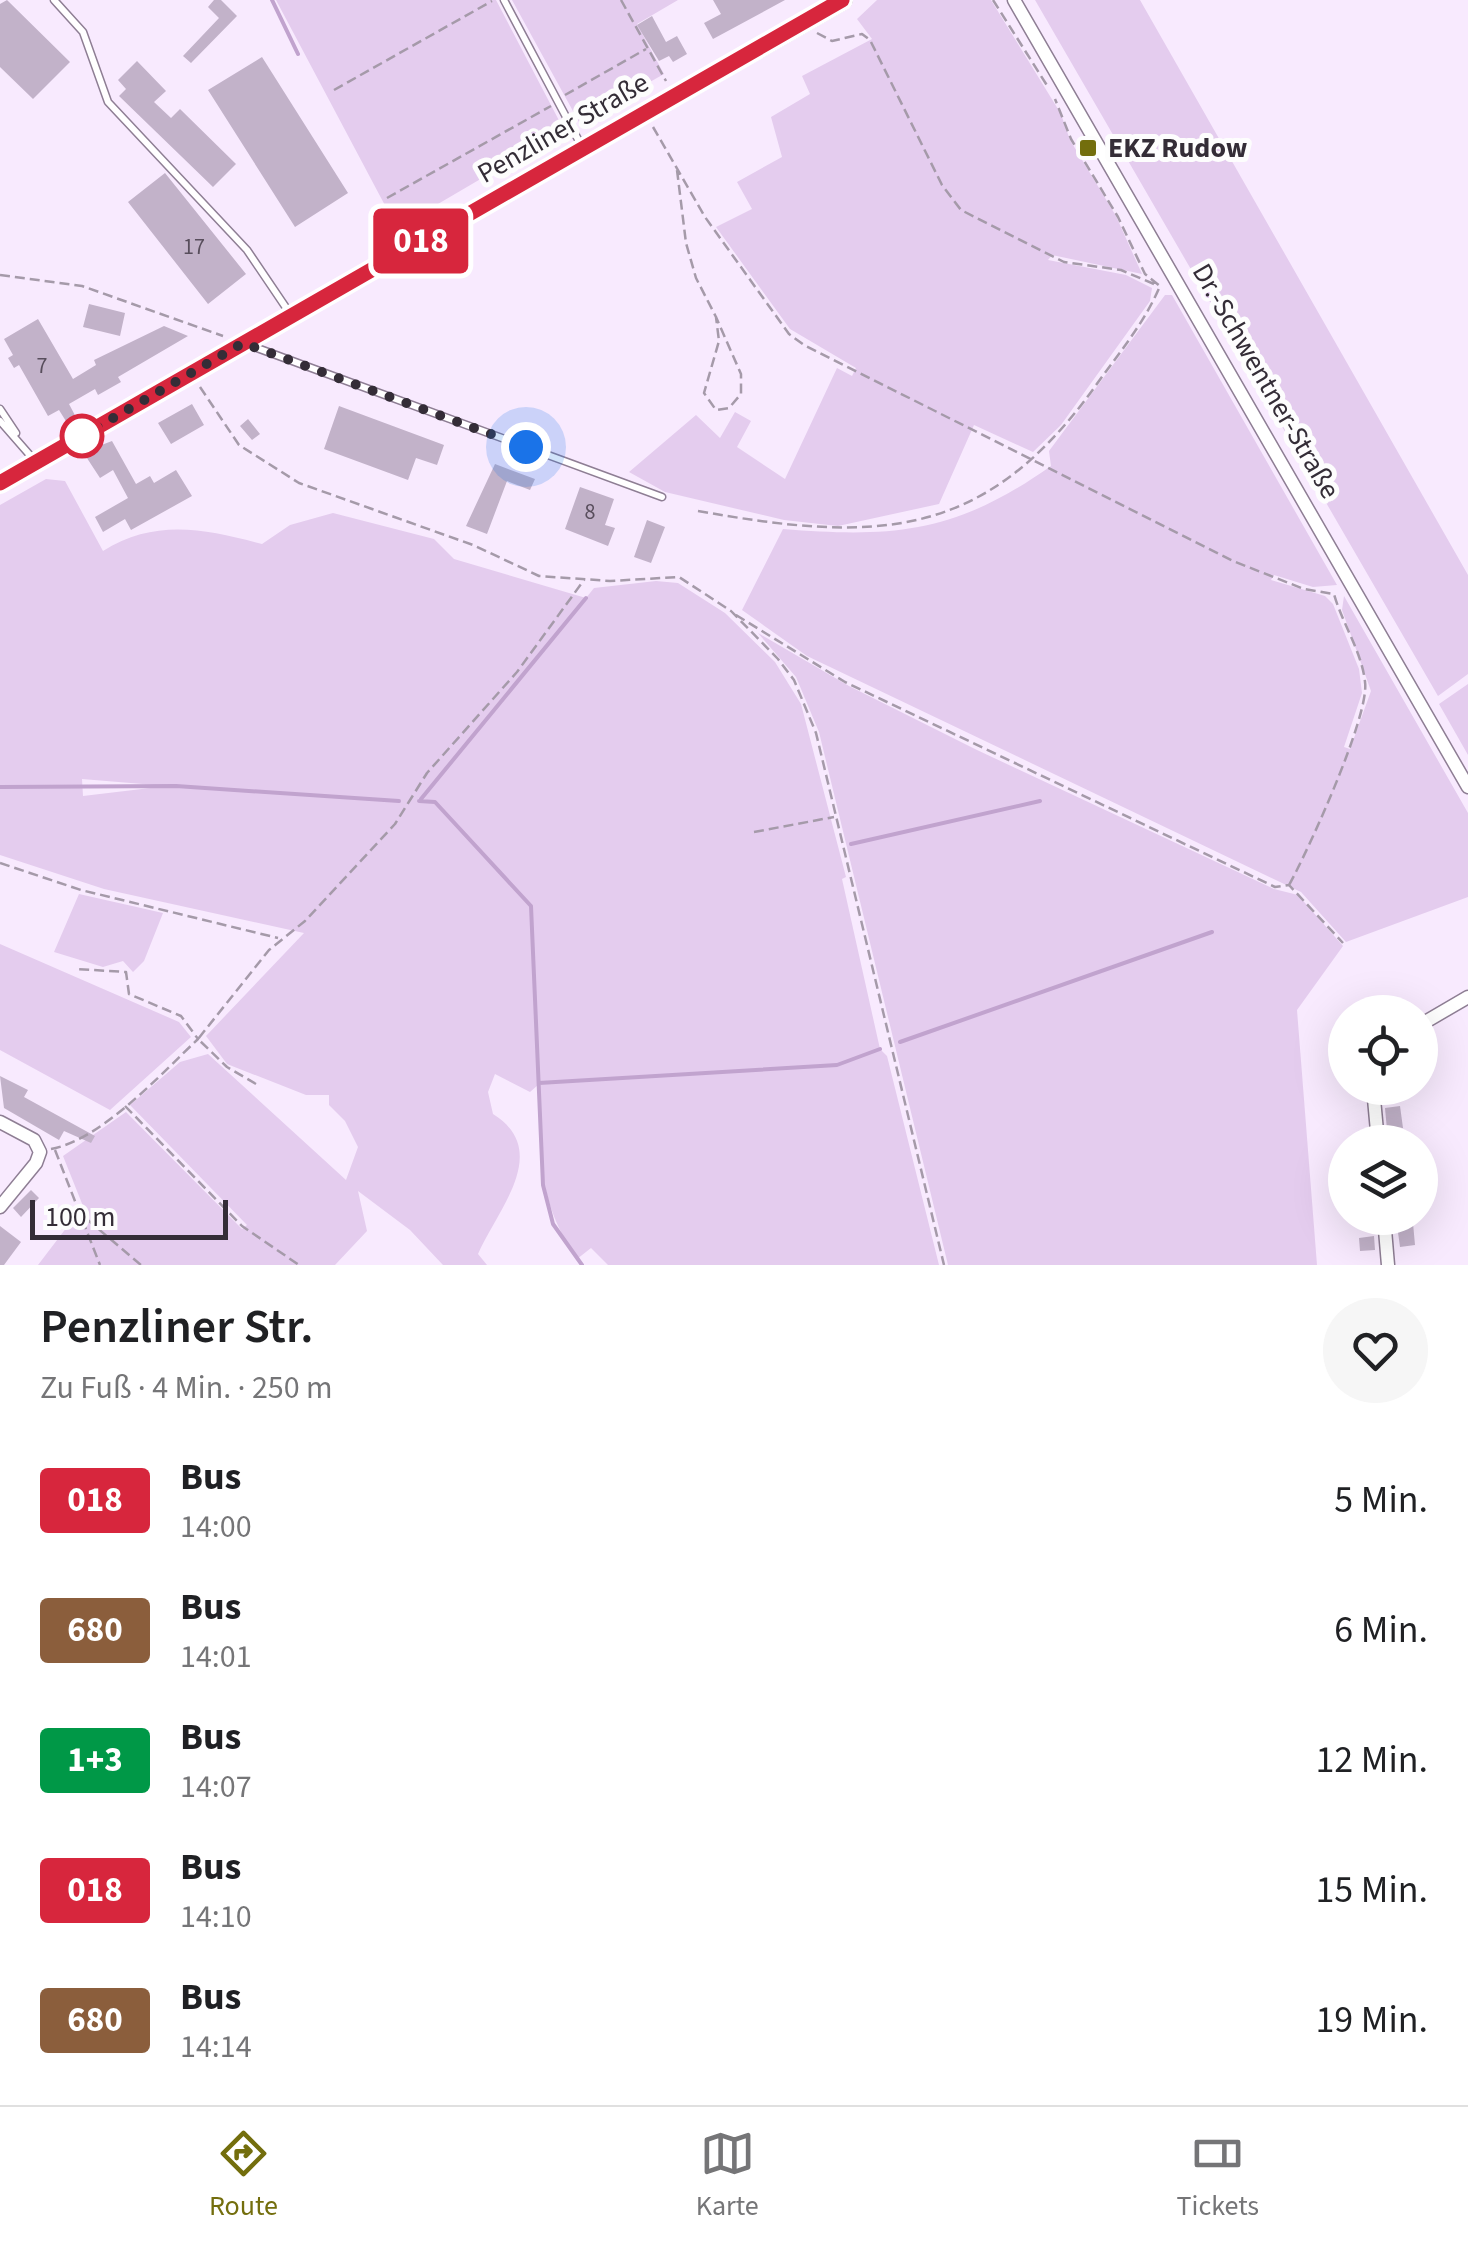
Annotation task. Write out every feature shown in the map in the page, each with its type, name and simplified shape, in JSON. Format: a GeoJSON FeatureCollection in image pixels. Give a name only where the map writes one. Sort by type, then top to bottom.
{"type":"FeatureCollection","features":[{"type":"Feature","properties":{"kind":"main road","name":"Penzliner Straße"},"geometry":{"type":"LineString","coordinates":[[0,483],[842,0]]}},
{"type":"Feature","properties":{"kind":"street","name":"Dr.-Schwentner-Straße"},"geometry":{"type":"LineString","coordinates":[[1014,1],[1177,276],[1468,787]]}},
{"type":"Feature","properties":{"kind":"street"},"geometry":{"type":"LineString","coordinates":[[1438,1015],[1468,997]]}},
{"type":"Feature","properties":{"kind":"street"},"geometry":{"type":"LineString","coordinates":[[0,1122],[47,1150],[0,1206]]}},
{"type":"Feature","properties":{"kind":"street"},"geometry":{"type":"LineString","coordinates":[[1385,1235],[1388,1265]]}},
{"type":"Feature","properties":{"kind":"lane"},"geometry":{"type":"LineString","coordinates":[[54,0],[82,32],[108,102],[247,250],[291,316]]}},
{"type":"Feature","properties":{"kind":"lane"},"geometry":{"type":"LineString","coordinates":[[504,0],[583,148]]}},
{"type":"Feature","properties":{"kind":"lane"},"geometry":{"type":"LineString","coordinates":[[243,343],[662,498]]}},
{"type":"Feature","properties":{"kind":"lane"},"geometry":{"type":"LineString","coordinates":[[0,409],[36,462]]}},
{"type":"Feature","properties":{"kind":"lane"},"geometry":{"type":"LineString","coordinates":[[0,420],[24,443]]}},
{"type":"Feature","properties":{"kind":"path"},"geometry":{"type":"LineString","coordinates":[[334,90],[494,0]]}},
{"type":"Feature","properties":{"kind":"path"},"geometry":{"type":"LineString","coordinates":[[621,0],[675,96]]}},
{"type":"Feature","properties":{"kind":"path"},"geometry":{"type":"LineString","coordinates":[[993,0],[1068,122],[1071,139],[1118,216],[1145,274],[1160,286]]}},
{"type":"Feature","properties":{"kind":"path"},"geometry":{"type":"LineString","coordinates":[[809,19],[822,40],[862,34],[870,40],[934,170],[961,210],[1064,262],[1121,270],[1160,286]]}},
{"type":"Feature","properties":{"kind":"path"},"geometry":{"type":"LineString","coordinates":[[387,198],[646,49]]}},
{"type":"Feature","properties":{"kind":"path"},"geometry":{"type":"LineString","coordinates":[[645,112],[705,218],[789,334],[1233,561],[1304,589],[1334,594],[1362,667],[1365,696],[1342,764],[1289,884]]}},
{"type":"Feature","properties":{"kind":"path"},"geometry":{"type":"LineString","coordinates":[[677,169],[686,243],[741,374],[741,394],[729,408],[716,410],[704,393],[719,341],[716,317]]}},
{"type":"Feature","properties":{"kind":"path"},"geometry":{"type":"LineString","coordinates":[[0,275],[82,286],[243,343]]}},
{"type":"Feature","properties":{"kind":"path"},"geometry":{"type":"LineString","coordinates":[[698,511],[837,529],[920,519],[967,504],[1011,480],[1066,427],[1148,315],[1160,286],[1177,276]]}},
{"type":"Feature","properties":{"kind":"path"},"geometry":{"type":"LineString","coordinates":[[191,374],[239,445],[299,484],[472,545],[539,576],[584,580],[679,578],[845,682],[1275,887],[1289,884]]}},
{"type":"Feature","properties":{"kind":"path"},"geometry":{"type":"LineString","coordinates":[[100,1265],[47,1150],[72,1146],[198,1040],[282,939],[305,920],[395,824],[427,773],[517,672],[584,580]]}},
{"type":"Feature","properties":{"kind":"path"},"geometry":{"type":"LineString","coordinates":[[731,612],[794,680],[816,734],[944,1265]]}},
{"type":"Feature","properties":{"kind":"path"},"geometry":{"type":"LineString","coordinates":[[754,832],[836,817]]}},
{"type":"Feature","properties":{"kind":"path"},"geometry":{"type":"LineString","coordinates":[[0,864],[81,890],[282,939]]}},
{"type":"Feature","properties":{"kind":"path"},"geometry":{"type":"LineString","coordinates":[[1289,884],[1343,944]]}},
{"type":"Feature","properties":{"kind":"path"},"geometry":{"type":"LineString","coordinates":[[76,969],[126,972],[128,994],[181,1016],[198,1040],[227,1067],[256,1084]]}},
{"type":"Feature","properties":{"kind":"path"},"geometry":{"type":"LineString","coordinates":[[124,1105],[242,1226],[299,1265]]}},
{"type":"Feature","properties":{"kind":"path"},"geometry":{"type":"LineString","coordinates":[[75,1209],[141,1265]]}},
{"type":"Feature","properties":{"kind":"shaded area"},"geometry":{"type":"Polygon","coordinates":[[[276,0],[496,0],[564,130],[397,228],[276,0]]]}},
{"type":"Feature","properties":{"kind":"shaded area"},"geometry":{"type":"Polygon","coordinates":[[[512,0],[678,0],[637,24],[664,74],[579,122],[512,0]]]}},
{"type":"Feature","properties":{"kind":"shaded area"},"geometry":{"type":"Polygon","coordinates":[[[877,0],[991,0],[1061,114],[1070,140],[1116,216],[1142,274],[1052,255],[1048,260],[1126,275],[1152,288],[1150,301],[1061,425],[1033,452],[974,425],[939,504],[838,526],[784,520],[665,492],[629,472],[696,415],[720,438],[735,412],[751,421],[737,447],[785,479],[837,368],[852,376],[856,368],[790,329],[716,227],[752,209],[737,182],[782,157],[771,117],[810,94],[802,76],[872,39],[857,19],[877,0]]]}},
{"type":"Feature","properties":{"kind":"shaded area"},"geometry":{"type":"Polygon","coordinates":[[[1035,0],[1140,0],[1468,575],[1468,674],[1438,696],[1035,0]]]}},
{"type":"Feature","properties":{"kind":"shaded area"},"geometry":{"type":"Polygon","coordinates":[[[1165,295],[1172,295],[1337,585],[1313,587],[1274,575],[1271,580],[1325,596],[1333,604],[1359,669],[1362,693],[1344,747],[1350,749],[1371,691],[1342,610],[1344,596],[1468,813],[1468,897],[1346,942],[1301,892],[807,656],[742,610],[783,529],[859,532],[923,526],[985,505],[1051,466],[1049,451],[1165,295]]]}},
{"type":"Feature","properties":{"kind":"shaded area"},"geometry":{"type":"Polygon","coordinates":[[[46,479],[65,481],[103,551],[142,534],[181,529],[262,544],[290,525],[333,513],[434,539],[454,559],[586,598],[594,588],[656,581],[678,583],[725,613],[775,662],[801,704],[846,877],[842,879],[880,1049],[887,1056],[939,1265],[608,1265],[591,1248],[577,1259],[547,1196],[538,1085],[530,1092],[495,1074],[488,1092],[493,1114],[510,1129],[518,1145],[519,1163],[507,1200],[478,1254],[487,1265],[443,1265],[410,1230],[358,1191],[367,1231],[335,1265],[38,1265],[83,1206],[63,1156],[126,1112],[242,1229],[247,1225],[130,1105],[180,1062],[208,1054],[346,1180],[358,1147],[345,1121],[329,1105],[329,1095],[306,1095],[227,1064],[206,1036],[304,933],[104,889],[0,855],[0,505],[46,479]],[[82,779],[83,796],[167,786],[82,779]]]}},
{"type":"Feature","properties":{"kind":"shaded area"},"geometry":{"type":"Polygon","coordinates":[[[758,633],[849,686],[977,750],[1274,889],[1298,895],[1343,946],[1297,1010],[1317,1265],[948,1265],[819,732],[796,677],[758,633]]]}},
{"type":"Feature","properties":{"kind":"shaded area"},"geometry":{"type":"Polygon","coordinates":[[[1468,684],[1468,755],[1439,704],[1468,684]]]}},
{"type":"Feature","properties":{"kind":"shaded area"},"geometry":{"type":"Polygon","coordinates":[[[79,894],[163,913],[144,961],[133,972],[123,961],[103,967],[54,952],[79,894]]]}},
{"type":"Feature","properties":{"kind":"shaded area"},"geometry":{"type":"Polygon","coordinates":[[[0,944],[179,1022],[191,1037],[110,1110],[0,1050],[0,944]]]}},
{"type":"Feature","properties":{"kind":"building"},"geometry":{"type":"Polygon","coordinates":[[[7,0],[70,62],[33,99],[0,67],[0,4],[7,0]]]}},
{"type":"Feature","properties":{"kind":"building"},"geometry":{"type":"Polygon","coordinates":[[[214,0],[221,0],[237,16],[191,63],[183,56],[219,18],[208,7],[214,0]]]}},
{"type":"Feature","properties":{"kind":"building"},"geometry":{"type":"Polygon","coordinates":[[[713,0],[785,0],[713,39],[704,23],[721,14],[713,0]]]}},
{"type":"Feature","properties":{"kind":"building"},"geometry":{"type":"Polygon","coordinates":[[[652,16],[666,42],[677,36],[687,54],[673,62],[669,56],[659,61],[637,25],[652,16]]]}},
{"type":"Feature","properties":{"kind":"building"},"geometry":{"type":"Polygon","coordinates":[[[262,57],[348,193],[295,227],[208,90],[262,57]]]}},
{"type":"Feature","properties":{"kind":"building"},"geometry":{"type":"Polygon","coordinates":[[[137,61],[166,91],[154,102],[171,118],[180,109],[236,164],[213,187],[119,96],[126,89],[118,80],[137,61]]]}},
{"type":"Feature","properties":{"kind":"building"},"geometry":{"type":"Polygon","coordinates":[[[165,173],[246,274],[208,304],[128,202],[165,173]]]}},
{"type":"Feature","properties":{"kind":"building"},"geometry":{"type":"Polygon","coordinates":[[[89,304],[125,313],[120,336],[83,327],[89,304]]]}},
{"type":"Feature","properties":{"kind":"building"},"geometry":{"type":"Polygon","coordinates":[[[38,319],[73,379],[96,365],[94,360],[164,326],[188,336],[118,377],[121,382],[98,395],[95,389],[69,404],[78,421],[69,426],[59,410],[48,416],[19,365],[14,368],[8,358],[13,355],[4,339],[38,319]]]}},
{"type":"Feature","properties":{"kind":"building"},"geometry":{"type":"Polygon","coordinates":[[[192,404],[204,425],[171,444],[158,423],[192,404]]]}},
{"type":"Feature","properties":{"kind":"building"},"geometry":{"type":"Polygon","coordinates":[[[339,406],[444,445],[437,465],[416,458],[408,480],[324,449],[339,406]]]}},
{"type":"Feature","properties":{"kind":"building"},"geometry":{"type":"Polygon","coordinates":[[[248,419],[260,434],[252,440],[240,426],[248,419]]]}},
{"type":"Feature","properties":{"kind":"building"},"geometry":{"type":"Polygon","coordinates":[[[112,441],[136,484],[150,476],[154,483],[176,470],[192,496],[131,530],[125,519],[103,532],[95,517],[128,498],[113,470],[100,478],[83,452],[112,441]]]}},
{"type":"Feature","properties":{"kind":"building"},"geometry":{"type":"Polygon","coordinates":[[[495,464],[535,479],[530,490],[507,481],[487,534],[466,526],[495,464]]]}},
{"type":"Feature","properties":{"kind":"building"},"geometry":{"type":"Polygon","coordinates":[[[580,487],[614,499],[605,525],[615,528],[608,546],[565,529],[580,487]]]}},
{"type":"Feature","properties":{"kind":"building"},"geometry":{"type":"Polygon","coordinates":[[[647,520],[665,527],[651,563],[634,557],[647,520]]]}},
{"type":"Feature","properties":{"kind":"building"},"geometry":{"type":"Polygon","coordinates":[[[0,1076],[28,1090],[24,1097],[95,1136],[91,1143],[64,1131],[59,1140],[4,1108],[0,1076]]]}},
{"type":"Feature","properties":{"kind":"building"},"geometry":{"type":"Polygon","coordinates":[[[1400,1106],[1403,1125],[1387,1125],[1385,1108],[1400,1106]]]}},
{"type":"Feature","properties":{"kind":"building"},"geometry":{"type":"Polygon","coordinates":[[[31,1190],[39,1198],[21,1217],[13,1208],[31,1190]]]}},
{"type":"Feature","properties":{"kind":"building"},"geometry":{"type":"Polygon","coordinates":[[[0,1226],[21,1242],[4,1265],[0,1265],[0,1226]]]}},
{"type":"Feature","properties":{"kind":"building"},"geometry":{"type":"Polygon","coordinates":[[[1398,1235],[1414,1235],[1415,1245],[1400,1247],[1398,1235]]]}},
{"type":"Feature","properties":{"kind":"building"},"geometry":{"type":"Polygon","coordinates":[[[1374,1236],[1375,1250],[1360,1251],[1359,1238],[1374,1236]]]}},
{"type":"Feature","properties":{"kind":"waterway"},"geometry":{"type":"LineString","coordinates":[[272,0],[298,54]]}},
{"type":"Feature","properties":{"kind":"waterway"},"geometry":{"type":"LineString","coordinates":[[421,799],[586,598]]}},
{"type":"Feature","properties":{"kind":"waterway"},"geometry":{"type":"LineString","coordinates":[[0,787],[176,786],[399,801]]}},
{"type":"Feature","properties":{"kind":"waterway"},"geometry":{"type":"LineString","coordinates":[[419,801],[435,802],[531,906],[543,1185],[553,1224],[582,1265]]}},
{"type":"Feature","properties":{"kind":"waterway"},"geometry":{"type":"LineString","coordinates":[[851,844],[1040,801]]}},
{"type":"Feature","properties":{"kind":"waterway"},"geometry":{"type":"LineString","coordinates":[[900,1042],[1212,932]]}},
{"type":"Feature","properties":{"kind":"waterway"},"geometry":{"type":"LineString","coordinates":[[539,1083],[837,1065],[880,1049]]}},
{"type":"Feature","properties":{"kind":"bus line","name":"018"},"geometry":{"type":"LineString","coordinates":[[0,483],[842,0]]}},
{"type":"Feature","properties":{"kind":"place","name":"EKZ Rudow"},"geometry":{"type":"Point","coordinates":[1088,148]}},
{"type":"Feature","properties":{"kind":"route"},"geometry":{"type":"LineString","coordinates":[[82,436],[243,343],[526,447]]}}]}
